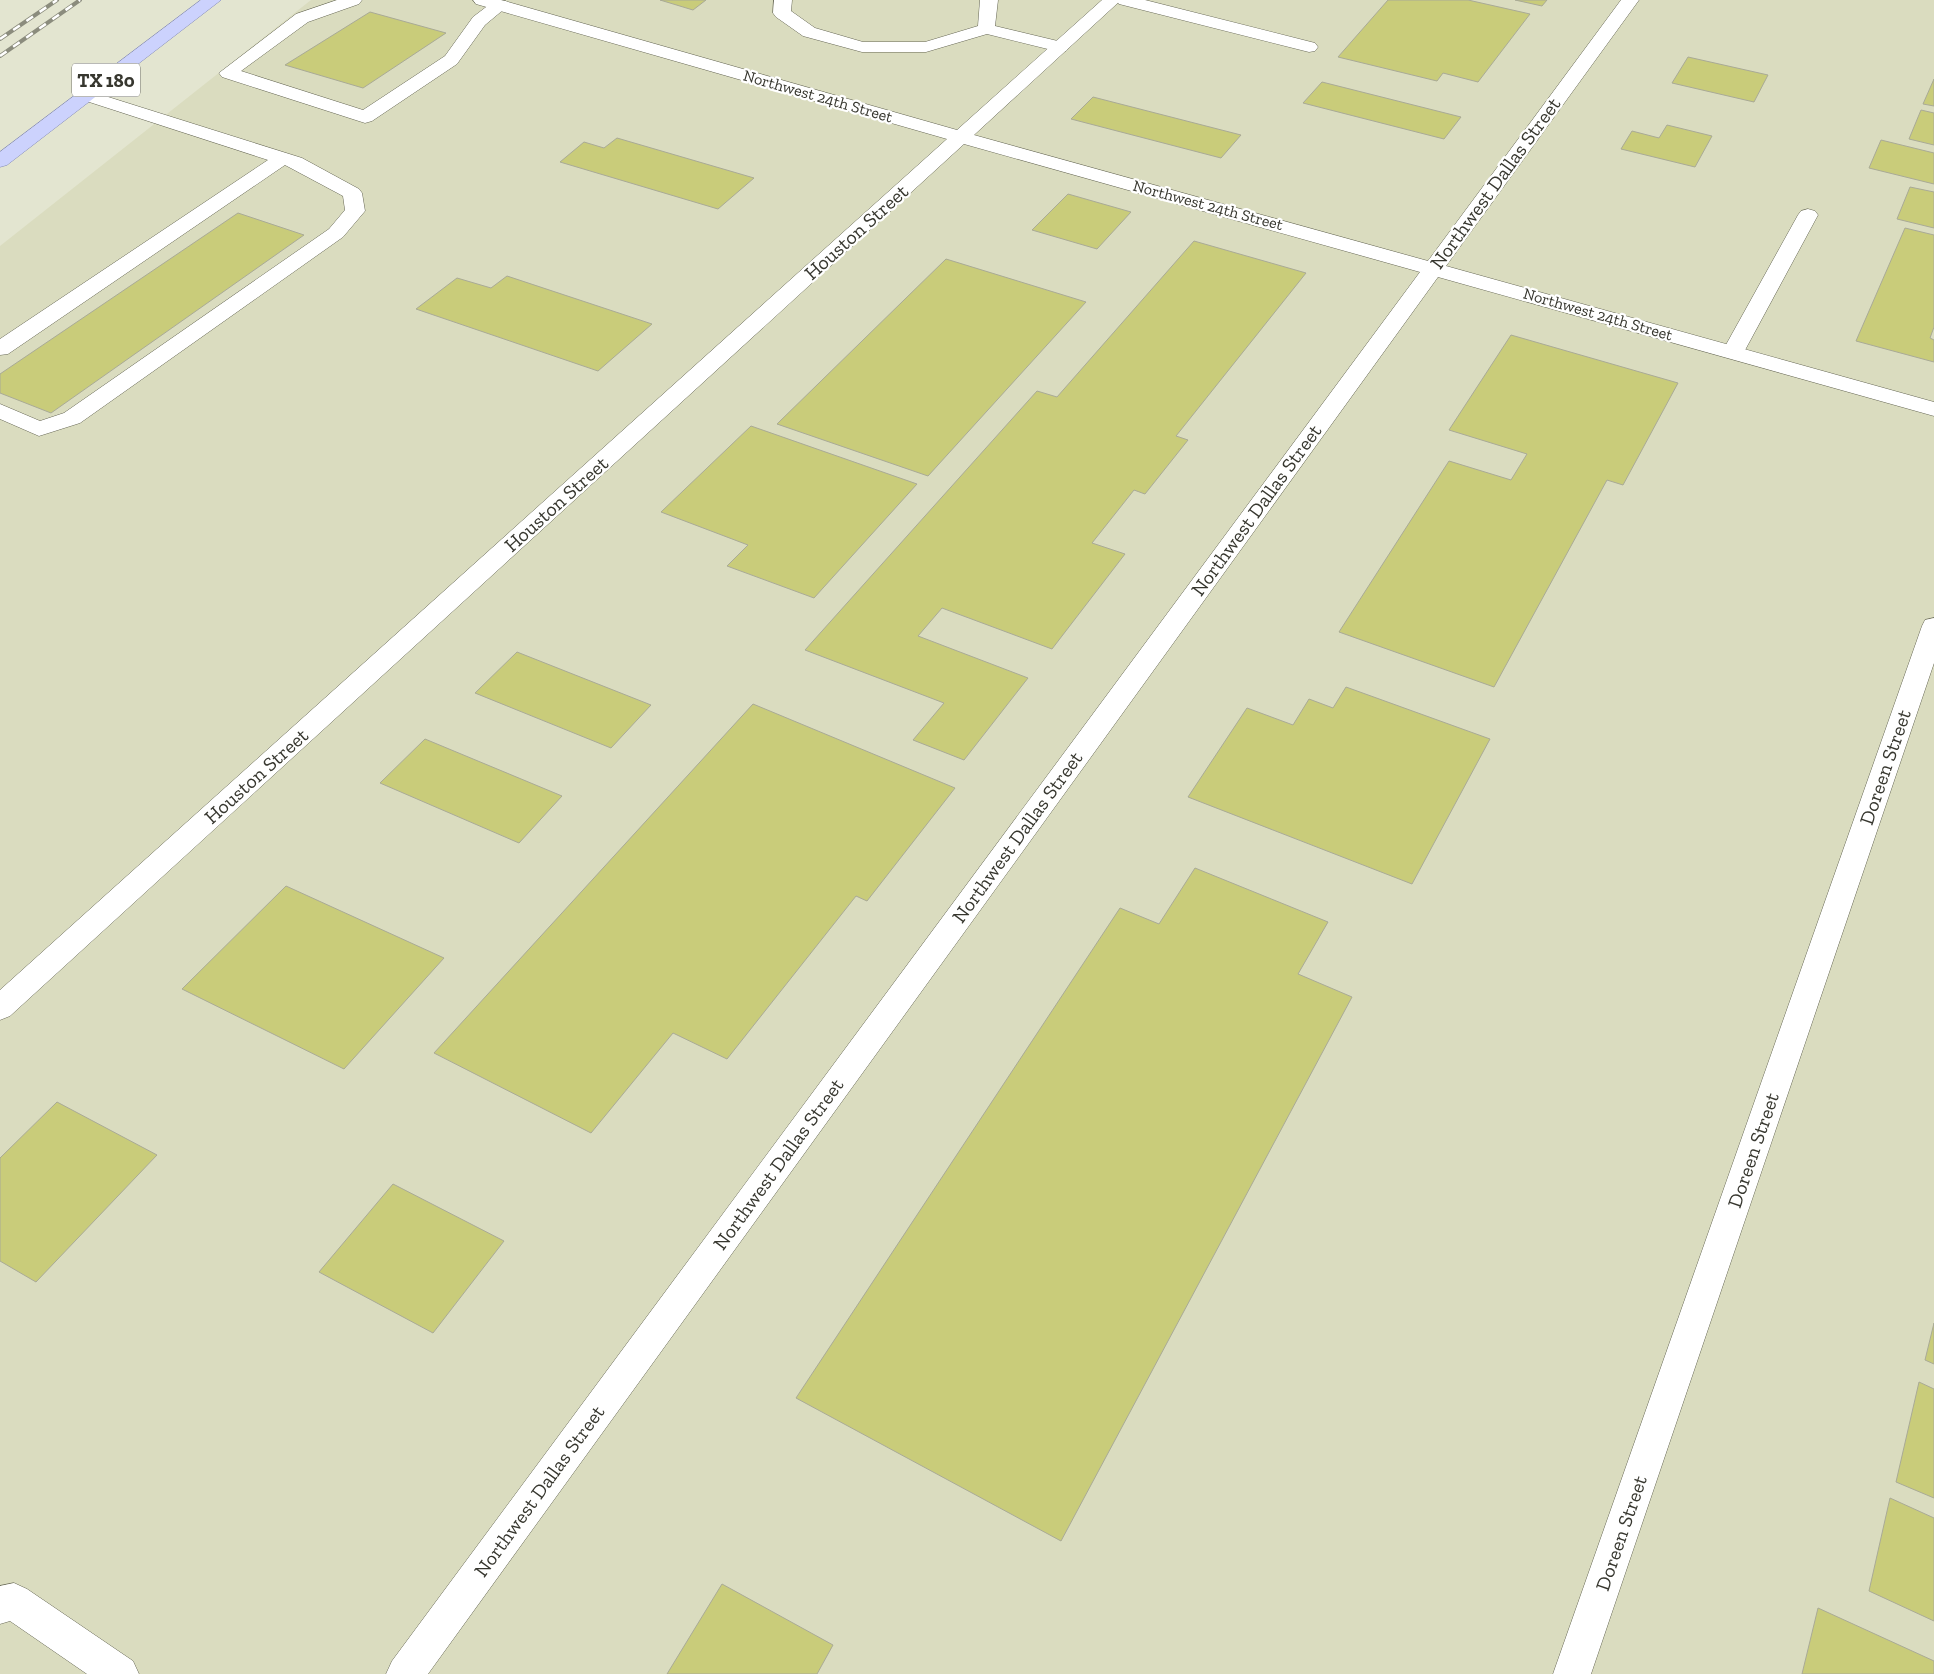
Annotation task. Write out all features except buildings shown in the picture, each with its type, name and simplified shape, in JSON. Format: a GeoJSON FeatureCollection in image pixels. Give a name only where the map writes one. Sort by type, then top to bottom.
{"type":"FeatureCollection","features":[{"type":"Feature","properties":{"kind":"main road","name":"TX 180"},"geometry":{"type":"LineString","coordinates":[[0,161],[212,0]]}},
{"type":"Feature","properties":{"kind":"street"},"geometry":{"type":"LineString","coordinates":[[352,0],[302,18],[228,74],[365,117],[451,60],[491,3]]}},
{"type":"Feature","properties":{"kind":"street"},"geometry":{"type":"LineString","coordinates":[[784,0],[782,13],[809,32],[862,47],[926,47],[986,29],[1060,47]]}},
{"type":"Feature","properties":{"kind":"street"},"geometry":{"type":"LineString","coordinates":[[986,29],[989,0]]}},
{"type":"Feature","properties":{"kind":"street","name":"Houston Street"},"geometry":{"type":"LineString","coordinates":[[0,1008],[1112,0]]}},
{"type":"Feature","properties":{"kind":"street"},"geometry":{"type":"LineString","coordinates":[[1125,0],[1309,47]]}},
{"type":"Feature","properties":{"kind":"street","name":"Northwest Dallas Street"},"geometry":{"type":"LineString","coordinates":[[406,1674],[1630,0]]}},
{"type":"Feature","properties":{"kind":"street","name":"Northwest 24th Street"},"geometry":{"type":"LineString","coordinates":[[491,3],[960,137],[1934,409]]}},
{"type":"Feature","properties":{"kind":"street"},"geometry":{"type":"LineString","coordinates":[[0,411],[39,428],[72,418],[336,233],[355,211],[352,193],[295,162],[86,95]]}},
{"type":"Feature","properties":{"kind":"street"},"geometry":{"type":"LineString","coordinates":[[0,349],[283,158]]}},
{"type":"Feature","properties":{"kind":"street"},"geometry":{"type":"LineString","coordinates":[[1733,352],[1808,215]]}},
{"type":"Feature","properties":{"kind":"street","name":"Doreen Street"},"geometry":{"type":"LineString","coordinates":[[1572,1674],[1934,626]]}},
{"type":"Feature","properties":{"kind":"street"},"geometry":{"type":"LineString","coordinates":[[0,1605],[14,1602],[120,1674]]}},
{"type":"Feature","properties":{"kind":"shaded area"},"geometry":{"type":"Polygon","coordinates":[[[311,0],[1934,0],[1934,1674],[0,1674],[0,246],[311,0]]]}},
{"type":"Feature","properties":{"kind":"railway"},"geometry":{"type":"LineString","coordinates":[[0,39],[57,0]]}},
{"type":"Feature","properties":{"kind":"railway"},"geometry":{"type":"LineString","coordinates":[[0,56],[80,0]]}}]}
